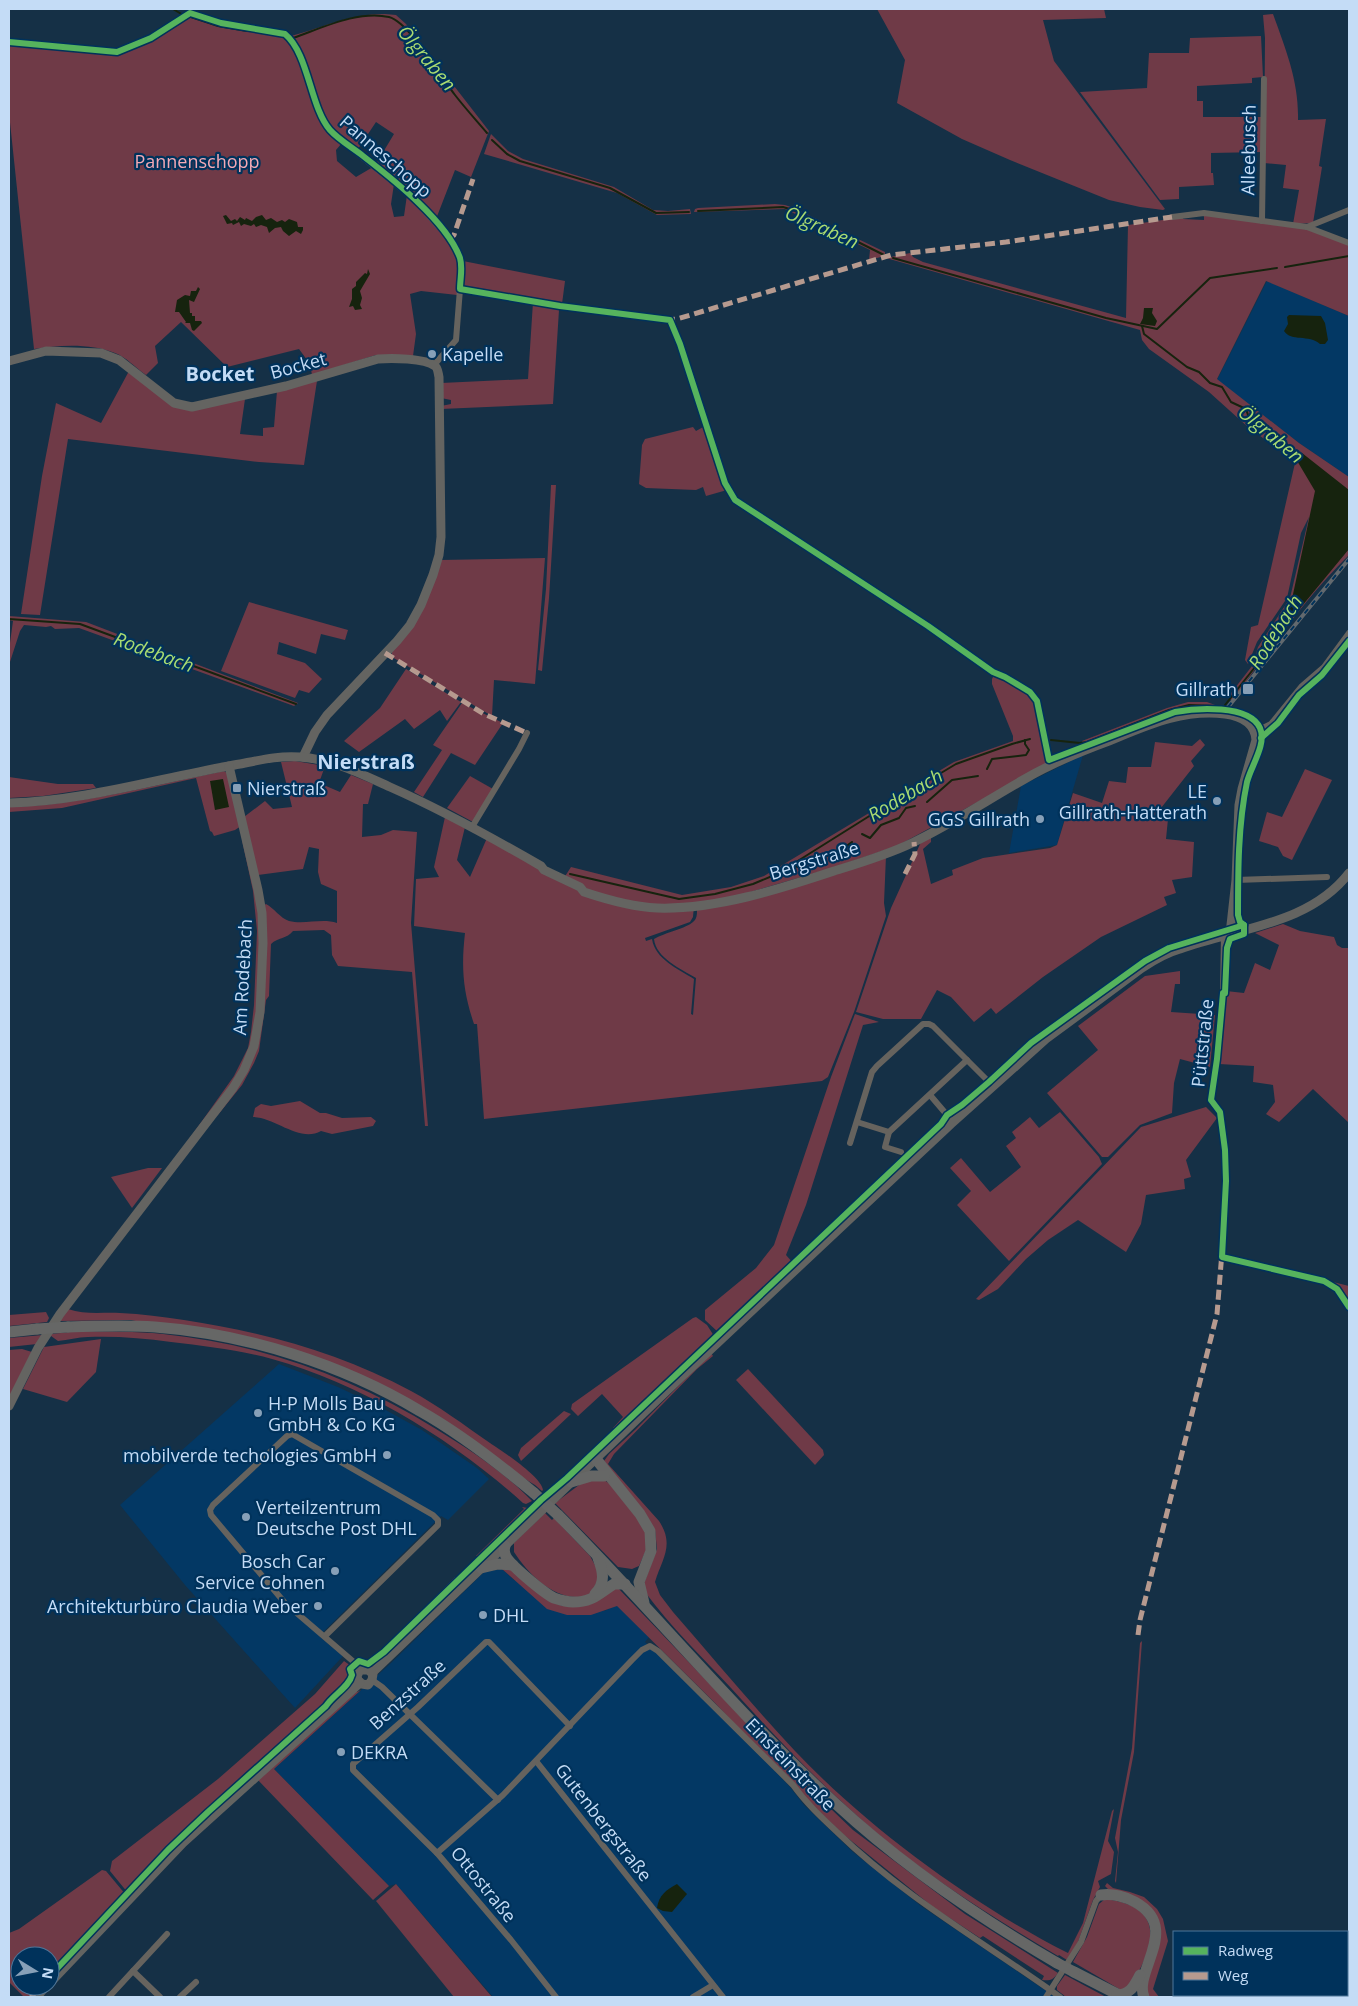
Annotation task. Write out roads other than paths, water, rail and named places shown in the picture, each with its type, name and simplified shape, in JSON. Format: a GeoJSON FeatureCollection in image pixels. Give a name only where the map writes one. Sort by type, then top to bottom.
{"type":"FeatureCollection","features":[{"type":"Feature","properties":{"kind":"highway"},"geometry":{"type":"LineString","coordinates":[[9,1332],[122,1325],[193,1332],[240,1341],[308,1360],[372,1385],[421,1411],[491,1459],[558,1515],[778,1747],[860,1826],[951,1897],[1006,1933],[1120,1996],[1131,1990],[1153,1949]]}},
{"type":"Feature","properties":{"kind":"highway"},"geometry":{"type":"LineString","coordinates":[[596,1459],[597,1469],[616,1485]]}},
{"type":"Feature","properties":{"kind":"highway"},"geometry":{"type":"LineString","coordinates":[[596,1459],[640,1514],[649,1529],[652,1542],[639,1582],[645,1605]]}},
{"type":"Feature","properties":{"kind":"highway"},"geometry":{"type":"LineString","coordinates":[[571,1482],[590,1476],[604,1476]]}},
{"type":"Feature","properties":{"kind":"highway"},"geometry":{"type":"LineString","coordinates":[[504,1546],[505,1555],[513,1565],[545,1593],[559,1600],[573,1602],[588,1600],[599,1596],[614,1584],[625,1584]]}},
{"type":"Feature","properties":{"kind":"highway"},"geometry":{"type":"LineString","coordinates":[[504,1546],[529,1578]]}},
{"type":"Feature","properties":{"kind":"highway"},"geometry":{"type":"LineString","coordinates":[[588,1600],[598,1591],[602,1584],[603,1573],[598,1556]]}},
{"type":"Feature","properties":{"kind":"highway"},"geometry":{"type":"LineString","coordinates":[[613,1571],[625,1575],[633,1573],[648,1559]]}},
{"type":"Feature","properties":{"kind":"highway"},"geometry":{"type":"LineString","coordinates":[[481,1568],[498,1564],[513,1565]]}},
{"type":"Feature","properties":{"kind":"highway"},"geometry":{"type":"LineString","coordinates":[[1102,1895],[1111,1894],[1135,1902],[1145,1910],[1155,1929],[1153,1949],[1141,1986],[1144,1997]]}},
{"type":"Feature","properties":{"kind":"street","name":"Panneschopp"},"geometry":{"type":"LineString","coordinates":[[9,42],[117,52],[151,38],[190,14],[281,33],[287,36],[298,54],[320,112],[330,131],[414,199],[450,239]]}},
{"type":"Feature","properties":{"kind":"street","name":"Alleebusch"},"geometry":{"type":"LineString","coordinates":[[1262,221],[1264,79]]}},
{"type":"Feature","properties":{"kind":"street"},"geometry":{"type":"LineString","coordinates":[[1307,227],[1349,210]]}},
{"type":"Feature","properties":{"kind":"street"},"geometry":{"type":"LineString","coordinates":[[1172,217],[1204,213],[1307,227],[1349,243]]}},
{"type":"Feature","properties":{"kind":"street"},"geometry":{"type":"LineString","coordinates":[[303,757],[327,715],[406,632],[431,582],[437,564],[441,537],[439,376],[434,365],[456,340],[460,289]]}},
{"type":"Feature","properties":{"kind":"street","name":"Bocket"},"geometry":{"type":"LineString","coordinates":[[9,361],[46,352],[101,353],[119,360],[174,403],[192,407],[316,378],[368,361],[389,358],[434,365]]}},
{"type":"Feature","properties":{"kind":"street"},"geometry":{"type":"LineString","coordinates":[[1230,933],[1236,912],[1234,909],[1239,805],[1256,743],[1255,732],[1271,724],[1302,686],[1327,663],[1349,634]]}},
{"type":"Feature","properties":{"kind":"street","name":"Bergstraße"},"geometry":{"type":"LineString","coordinates":[[472,827],[541,866],[544,870],[580,887],[584,892],[628,905],[666,909],[696,908],[815,877],[900,848],[1050,765],[1130,732],[1179,715],[1193,712],[1219,714],[1244,719],[1252,726],[1255,732]]}},
{"type":"Feature","properties":{"kind":"street"},"geometry":{"type":"LineString","coordinates":[[9,803],[81,796],[271,758],[303,757],[332,763],[349,769],[422,801],[472,827],[520,750],[527,733]]}},
{"type":"Feature","properties":{"kind":"street","name":"Am Rodebach"},"geometry":{"type":"LineString","coordinates":[[9,1406],[38,1348],[60,1314],[233,1088],[252,1055],[260,1012],[263,943],[262,912],[257,882],[229,766]]}},
{"type":"Feature","properties":{"kind":"street"},"geometry":{"type":"LineString","coordinates":[[60,1972],[183,1843],[390,1654],[953,1122],[1046,1039],[1142,968],[1172,952],[1289,916],[1327,895],[1349,873]]}},
{"type":"Feature","properties":{"kind":"street"},"geometry":{"type":"LineString","coordinates":[[1236,880],[1327,877]]}},
{"type":"Feature","properties":{"kind":"street","name":"Püttstraße"},"geometry":{"type":"LineString","coordinates":[[1225,1204],[1226,1167],[1222,1122],[1220,1112],[1211,1100],[1230,933]]}},
{"type":"Feature","properties":{"kind":"street"},"geometry":{"type":"LineString","coordinates":[[850,1143],[872,1072],[923,1024],[933,1026],[986,1079]]}},
{"type":"Feature","properties":{"kind":"street"},"geometry":{"type":"LineString","coordinates":[[901,1152],[885,1146],[889,1132],[967,1060]]}},
{"type":"Feature","properties":{"kind":"street"},"geometry":{"type":"LineString","coordinates":[[930,1095],[953,1122]]}},
{"type":"Feature","properties":{"kind":"street"},"geometry":{"type":"LineString","coordinates":[[857,1122],[889,1132]]}},
{"type":"Feature","properties":{"kind":"street"},"geometry":{"type":"LineString","coordinates":[[325,1636],[438,1525],[438,1520],[433,1515],[292,1434],[287,1436],[210,1510],[211,1515],[285,1603],[346,1654],[365,1676],[384,1690],[409,1713],[498,1800]]}},
{"type":"Feature","properties":{"kind":"street","name":"Benzstraße"},"geometry":{"type":"LineString","coordinates":[[437,1853],[352,1768],[352,1764],[482,1646],[489,1642],[570,1726]]}},
{"type":"Feature","properties":{"kind":"street","name":"Einsteinstraße"},"geometry":{"type":"LineString","coordinates":[[536,1761],[642,1650],[650,1646],[653,1647],[793,1785],[805,1802],[854,1849],[939,1915],[1050,1990]]}},
{"type":"Feature","properties":{"kind":"street","name":"Gutenbergstraße"},"geometry":{"type":"LineString","coordinates":[[498,1800],[536,1761],[723,1997]]}},
{"type":"Feature","properties":{"kind":"street","name":"Ottostraße"},"geometry":{"type":"LineString","coordinates":[[498,1800],[437,1853],[511,1940],[556,1997]]}},
{"type":"Feature","properties":{"kind":"street"},"geometry":{"type":"LineString","coordinates":[[1046,1997],[1081,1942],[1096,1901],[1102,1895]]}},
{"type":"Feature","properties":{"kind":"street"},"geometry":{"type":"LineString","coordinates":[[109,1997],[167,1934]]}},
{"type":"Feature","properties":{"kind":"street"},"geometry":{"type":"LineString","coordinates":[[133,1971],[160,1997]]}},
{"type":"Feature","properties":{"kind":"street"},"geometry":{"type":"LineString","coordinates":[[180,1997],[196,1982]]}},
{"type":"Feature","properties":{"kind":"street"},"geometry":{"type":"LineString","coordinates":[[693,1997],[713,1985]]}},
{"type":"Feature","properties":{"kind":"street"},"geometry":{"type":"LineString","coordinates":[[1050,1990],[1060,1997]]}},
{"type":"Feature","properties":{"kind":"water"},"geometry":{"type":"Polygon","coordinates":[[[226,215],[231,221],[235,219],[237,221],[240,217],[252,221],[262,215],[266,220],[271,218],[277,222],[282,220],[285,222],[289,219],[297,222],[298,227],[303,227],[303,230],[301,234],[296,231],[289,236],[281,227],[275,228],[269,233],[267,227],[261,225],[256,227],[254,224],[251,226],[244,224],[241,226],[239,222],[233,225],[232,223],[227,224],[223,216],[226,215]]]}},
{"type":"Feature","properties":{"kind":"water"},"geometry":{"type":"Polygon","coordinates":[[[368,269],[370,274],[360,291],[362,298],[360,305],[362,309],[355,310],[353,306],[349,307],[352,299],[352,289],[365,273],[367,274],[368,269]]]}},
{"type":"Feature","properties":{"kind":"water"},"geometry":{"type":"Polygon","coordinates":[[[198,287],[200,289],[194,302],[189,300],[190,313],[192,313],[192,316],[195,316],[195,321],[201,321],[202,323],[194,331],[190,323],[185,323],[179,312],[175,312],[177,300],[185,295],[190,296],[191,291],[196,291],[198,287]]]}},
{"type":"Feature","properties":{"kind":"water"},"geometry":{"type":"Polygon","coordinates":[[[1144,308],[1153,308],[1152,313],[1157,321],[1155,326],[1140,324],[1144,308]]]}},
{"type":"Feature","properties":{"kind":"water"},"geometry":{"type":"Polygon","coordinates":[[[1289,315],[1321,316],[1325,323],[1328,340],[1325,344],[1320,344],[1311,339],[1287,334],[1284,331],[1288,324],[1287,317],[1289,315]]]}},
{"type":"Feature","properties":{"kind":"water"},"geometry":{"type":"Polygon","coordinates":[[[1302,453],[1349,490],[1349,549],[1264,652],[1257,657],[1258,651],[1292,599],[1315,491],[1296,459],[1302,453]]]}},
{"type":"Feature","properties":{"kind":"water"},"geometry":{"type":"Polygon","coordinates":[[[223,779],[229,807],[215,810],[210,781],[223,779]]]}},
{"type":"Feature","properties":{"kind":"water"},"geometry":{"type":"Polygon","coordinates":[[[677,1884],[687,1894],[672,1912],[657,1908],[659,1900],[664,1893],[677,1884]]]}},
{"type":"Feature","properties":{"kind":"waterway","name":"Ölgraben"},"geometry":{"type":"LineString","coordinates":[[173,9],[183,15]]}},
{"type":"Feature","properties":{"kind":"waterway","name":"Ölgraben"},"geometry":{"type":"LineString","coordinates":[[293,38],[353,18],[377,15],[389,17],[397,21],[415,39],[455,95],[487,133]]}},
{"type":"Feature","properties":{"kind":"waterway","name":"Ölgraben"},"geometry":{"type":"LineString","coordinates":[[191,17],[218,26],[247,31]]}},
{"type":"Feature","properties":{"kind":"waterway","name":"Ölgraben"},"geometry":{"type":"LineString","coordinates":[[492,140],[507,154],[520,161],[610,188],[656,213],[689,212]]}},
{"type":"Feature","properties":{"kind":"waterway","name":"Ölgraben"},"geometry":{"type":"LineString","coordinates":[[698,211],[783,207],[796,211],[884,255]]}},
{"type":"Feature","properties":{"kind":"waterway","name":"Ölgraben"},"geometry":{"type":"LineString","coordinates":[[1285,267],[1349,256]]}},
{"type":"Feature","properties":{"kind":"waterway","name":"Ölgraben"},"geometry":{"type":"LineString","coordinates":[[893,258],[1106,318],[1157,329],[1210,278],[1277,268]]}},
{"type":"Feature","properties":{"kind":"waterway","name":"Ölgraben"},"geometry":{"type":"LineString","coordinates":[[1142,326],[1144,334],[1187,367],[1199,372],[1210,383],[1222,387],[1231,402],[1246,409],[1250,421],[1260,426],[1271,436],[1284,441],[1298,458]]}},
{"type":"Feature","properties":{"kind":"waterway","name":"Rodebach"},"geometry":{"type":"LineString","coordinates":[[9,619],[80,624],[296,704]]}},
{"type":"Feature","properties":{"kind":"waterway","name":"Rodebach"},"geometry":{"type":"LineString","coordinates":[[1225,705],[1259,662],[1264,650]]}},
{"type":"Feature","properties":{"kind":"waterway","name":"Rodebach"},"geometry":{"type":"LineString","coordinates":[[1051,740],[1087,742],[1169,710],[1189,705],[1214,706]]}},
{"type":"Feature","properties":{"kind":"waterway","name":"Rodebach"},"geometry":{"type":"LineString","coordinates":[[570,874],[679,899],[715,894],[753,884],[777,874],[956,764],[1030,739]]}},
{"type":"Feature","properties":{"kind":"waterway","name":"Rodebach"},"geometry":{"type":"LineString","coordinates":[[987,769],[992,759],[1026,755],[1029,750],[1025,740]]}},
{"type":"Feature","properties":{"kind":"waterway","name":"Rodebach"},"geometry":{"type":"LineString","coordinates":[[927,802],[952,780],[978,776]]}},
{"type":"Feature","properties":{"kind":"waterway","name":"Rodebach"},"geometry":{"type":"LineString","coordinates":[[862,834],[870,838],[881,825],[899,818],[906,808],[915,806]]}},
{"type":"Feature","properties":{"kind":"waterway","name":"Rodebach"},"geometry":{"type":"LineString","coordinates":[[791,865],[798,867],[833,854],[852,842]]}},
{"type":"Feature","properties":{"kind":"railway"},"geometry":{"type":"LineString","coordinates":[[1228,707],[1349,559]]}},
{"type":"Feature","properties":{"kind":"place","name":"Kapelle"},"geometry":{"type":"Point","coordinates":[432,354]}},
{"type":"Feature","properties":{"kind":"place","name":"Gillrath"},"geometry":{"type":"Point","coordinates":[1248,689]}},
{"type":"Feature","properties":{"kind":"place","name":"Nierstraß"},"geometry":{"type":"Point","coordinates":[237,788]}},
{"type":"Feature","properties":{"kind":"place","name":"LE Gillrath-Hatterath"},"geometry":{"type":"Point","coordinates":[1217,801]}},
{"type":"Feature","properties":{"kind":"place","name":"GGS Gillrath"},"geometry":{"type":"Point","coordinates":[1040,819]}},
{"type":"Feature","properties":{"kind":"place","name":"H-P Molls Bau GmbH & Co KG"},"geometry":{"type":"Point","coordinates":[258,1413]}},
{"type":"Feature","properties":{"kind":"place","name":"mobilverde techologies GmbH"},"geometry":{"type":"Point","coordinates":[387,1455]}},
{"type":"Feature","properties":{"kind":"place","name":"Verteilzentrum Deutsche Post DHL"},"geometry":{"type":"Point","coordinates":[246,1517]}},
{"type":"Feature","properties":{"kind":"place","name":"Bosch Car Service Cohnen"},"geometry":{"type":"Point","coordinates":[335,1571]}},
{"type":"Feature","properties":{"kind":"place","name":"Architekturbüro Claudia Weber"},"geometry":{"type":"Point","coordinates":[318,1606]}},
{"type":"Feature","properties":{"kind":"place","name":"DHL"},"geometry":{"type":"Point","coordinates":[483,1615]}},
{"type":"Feature","properties":{"kind":"place","name":"DEKRA"},"geometry":{"type":"Point","coordinates":[341,1752]}},
{"type":"Feature","properties":{"kind":"district","name":"Bocket"},"geometry":{"type":"Point","coordinates":[220,373]}},
{"type":"Feature","properties":{"kind":"district","name":"Nierstraß"},"geometry":{"type":"Point","coordinates":[366,761]}},
{"type":"Feature","properties":{"kind":"park label","name":"Pannenschopp"},"geometry":{"type":"Point","coordinates":[197,161]}}]}
